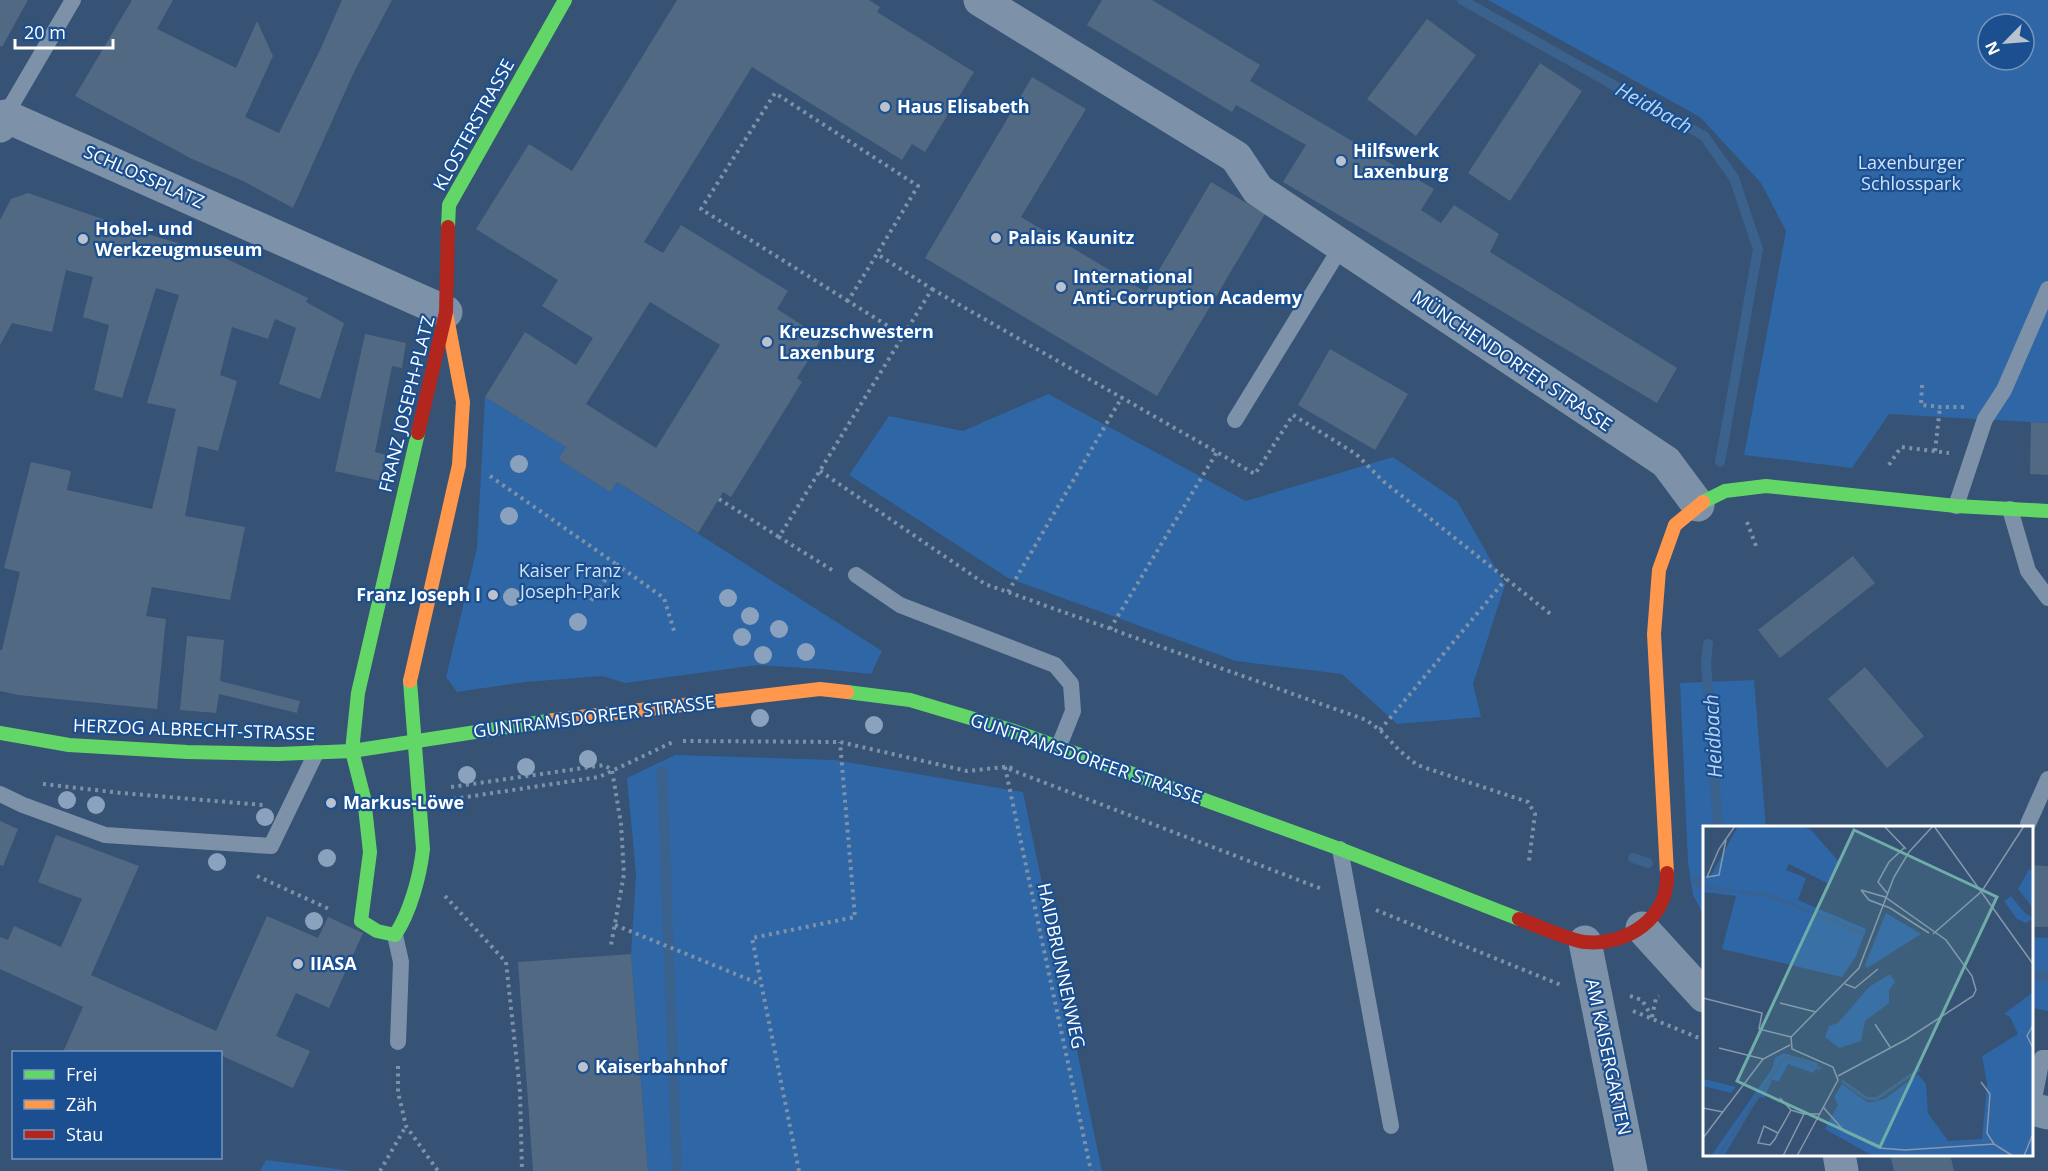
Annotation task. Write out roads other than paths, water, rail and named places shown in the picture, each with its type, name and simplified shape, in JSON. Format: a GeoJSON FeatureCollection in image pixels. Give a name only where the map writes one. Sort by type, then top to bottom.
{"type":"FeatureCollection","features":[{"type":"Feature","properties":{"kind":"main road","name":"KLOSTERSTRASSE"},"geometry":{"type":"LineString","coordinates":[[446,312],[449,204],[565,0]]}},
{"type":"Feature","properties":{"kind":"main road","name":"FRANZ JOSEPH-PLATZ"},"geometry":{"type":"LineString","coordinates":[[446,312],[463,402],[460,456],[409,684],[416,742],[423,849],[420,869],[401,926],[388,935],[369,929],[361,921],[370,852],[364,798],[352,751],[358,693],[446,312]]}},
{"type":"Feature","properties":{"kind":"main road"},"geometry":{"type":"LineString","coordinates":[[1642,928],[1654,916],[1667,879],[1654,634],[1659,570],[1675,525],[1698,505],[1725,491],[1766,486],[1956,506],[2048,511]]}},
{"type":"Feature","properties":{"kind":"main road","name":"GUNTRAMSDORFER STRASSE"},"geometry":{"type":"LineString","coordinates":[[416,742],[570,718],[820,689],[910,700],[1059,746],[1585,942],[1621,939],[1642,928]]}},
{"type":"Feature","properties":{"kind":"main road","name":"HERZOG ALBRECHT-STRASSE"},"geometry":{"type":"LineString","coordinates":[[0,733],[69,745],[188,752],[352,751]]}},
{"type":"Feature","properties":{"kind":"main road"},"geometry":{"type":"LineString","coordinates":[[352,751],[416,742]]}},
{"type":"Feature","properties":{"kind":"street","name":"MÜNCHENDORFER STRASSE"},"geometry":{"type":"LineString","coordinates":[[980,0],[1236,157],[1258,190],[1665,462],[1698,505]]}},
{"type":"Feature","properties":{"kind":"street","name":"SCHLOSSPLATZ"},"geometry":{"type":"LineString","coordinates":[[2,119],[446,312]]}},
{"type":"Feature","properties":{"kind":"street"},"geometry":{"type":"LineString","coordinates":[[1642,928],[1703,995]]}},
{"type":"Feature","properties":{"kind":"street","name":"AM KAISERGARTEN"},"geometry":{"type":"LineString","coordinates":[[1585,942],[1631,1171]]}},
{"type":"Feature","properties":{"kind":"street"},"geometry":{"type":"LineString","coordinates":[[2033,1109],[2048,1113]]}},
{"type":"Feature","properties":{"kind":"street"},"geometry":{"type":"LineString","coordinates":[[1839,1156],[1842,1171]]}},
{"type":"Feature","properties":{"kind":"lane","name":"SCHLOSSPLATZ"},"geometry":{"type":"LineString","coordinates":[[2,119],[73,0]]}},
{"type":"Feature","properties":{"kind":"lane"},"geometry":{"type":"LineString","coordinates":[[1235,420],[1341,247]]}},
{"type":"Feature","properties":{"kind":"lane"},"geometry":{"type":"LineString","coordinates":[[1956,506],[1985,419],[2004,390],[2048,289]]}},
{"type":"Feature","properties":{"kind":"lane"},"geometry":{"type":"LineString","coordinates":[[2010,509],[2028,571],[2048,598]]}},
{"type":"Feature","properties":{"kind":"lane"},"geometry":{"type":"LineString","coordinates":[[856,575],[900,605],[1055,665],[1071,684],[1073,711],[1059,746]]}},
{"type":"Feature","properties":{"kind":"lane"},"geometry":{"type":"LineString","coordinates":[[0,794],[105,836],[271,846],[316,753]]}},
{"type":"Feature","properties":{"kind":"lane"},"geometry":{"type":"LineString","coordinates":[[2028,824],[2048,779]]}},
{"type":"Feature","properties":{"kind":"lane"},"geometry":{"type":"LineString","coordinates":[[1340,849],[1390,1126]]}},
{"type":"Feature","properties":{"kind":"lane"},"geometry":{"type":"LineString","coordinates":[[388,935],[401,962],[398,1042]]}},
{"type":"Feature","properties":{"kind":"lane"},"geometry":{"type":"LineString","coordinates":[[2033,1100],[2043,1058],[2048,1058]]}},
{"type":"Feature","properties":{"kind":"waterway","name":"Heidbach"},"geometry":{"type":"LineString","coordinates":[[1462,0],[1704,136],[1734,178],[1758,249],[1720,462]]}},
{"type":"Feature","properties":{"kind":"waterway","name":"Heidbach"},"geometry":{"type":"LineString","coordinates":[[1708,644],[1706,662],[1718,826]]}},
{"type":"Feature","properties":{"kind":"waterway"},"geometry":{"type":"LineString","coordinates":[[662,771],[677,1171]]}},
{"type":"Feature","properties":{"kind":"waterway"},"geometry":{"type":"LineString","coordinates":[[1633,858],[1648,863]]}},
{"type":"Feature","properties":{"kind":"waterway"},"geometry":{"type":"LineString","coordinates":[[1697,881],[1703,884]]}},
{"type":"Feature","properties":{"kind":"waterway","name":"Heidbach"},"geometry":{"type":"LineString","coordinates":[[2033,975],[2048,977]]}},
{"type":"Feature","properties":{"kind":"place","name":"Haus Elisabeth"},"geometry":{"type":"Point","coordinates":[885,107]}},
{"type":"Feature","properties":{"kind":"place","name":"Hilfswerk Laxenburg"},"geometry":{"type":"Point","coordinates":[1341,161]}},
{"type":"Feature","properties":{"kind":"place","name":"Palais Kaunitz"},"geometry":{"type":"Point","coordinates":[996,238]}},
{"type":"Feature","properties":{"kind":"place","name":"Hobel- und Werkzeugmuseum"},"geometry":{"type":"Point","coordinates":[83,239]}},
{"type":"Feature","properties":{"kind":"place","name":"International Anti-Corruption Academy"},"geometry":{"type":"Point","coordinates":[1061,287]}},
{"type":"Feature","properties":{"kind":"place","name":"Kreuzschwestern Laxenburg"},"geometry":{"type":"Point","coordinates":[767,342]}},
{"type":"Feature","properties":{"kind":"place","name":"Franz Joseph I"},"geometry":{"type":"Point","coordinates":[493,595]}},
{"type":"Feature","properties":{"kind":"place","name":"Markus-Löwe"},"geometry":{"type":"Point","coordinates":[331,803]}},
{"type":"Feature","properties":{"kind":"place","name":"IIASA"},"geometry":{"type":"Point","coordinates":[298,964]}},
{"type":"Feature","properties":{"kind":"place","name":"Kaiserbahnhof"},"geometry":{"type":"Point","coordinates":[583,1067]}},
{"type":"Feature","properties":{"kind":"park label","name":"Laxenburger Schlosspark"},"geometry":{"type":"Point","coordinates":[1911,174]}},
{"type":"Feature","properties":{"kind":"park label","name":"Kaiser Franz Joseph-Park"},"geometry":{"type":"Point","coordinates":[570,581]}}]}
